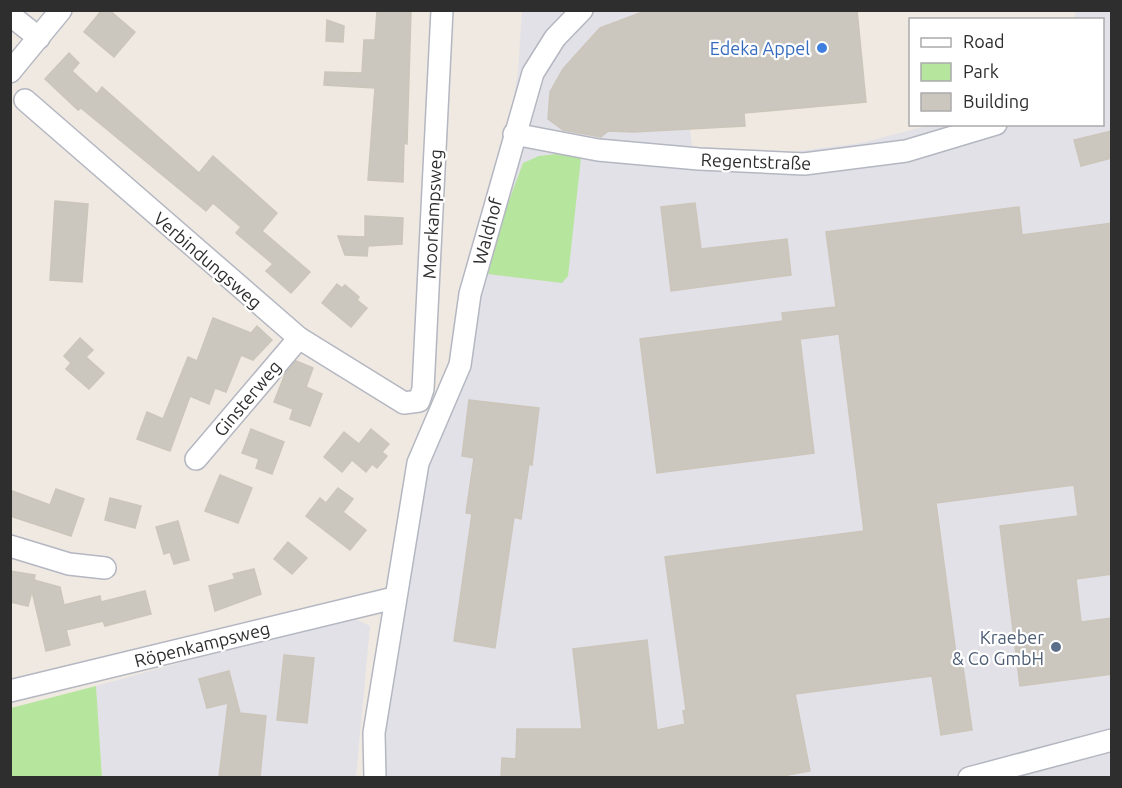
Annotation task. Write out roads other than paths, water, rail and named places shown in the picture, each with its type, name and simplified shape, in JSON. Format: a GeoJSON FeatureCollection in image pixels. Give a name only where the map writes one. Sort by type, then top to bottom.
{"type":"FeatureCollection","features":[{"type":"Feature","properties":{"kind":"street"},"geometry":{"type":"LineString","coordinates":[[10,72],[61,10]]}},
{"type":"Feature","properties":{"kind":"street","name":"Moorkampsweg"},"geometry":{"type":"LineString","coordinates":[[404,403],[419,401],[423,389],[442,10]]}},
{"type":"Feature","properties":{"kind":"street","name":"Waldhof"},"geometry":{"type":"LineString","coordinates":[[394,598],[418,463],[460,365],[470,294],[533,73],[555,38],[582,10]]}},
{"type":"Feature","properties":{"kind":"street"},"geometry":{"type":"LineString","coordinates":[[10,15],[39,38]]}},
{"type":"Feature","properties":{"kind":"street","name":"Verbindungsweg"},"geometry":{"type":"LineString","coordinates":[[25,100],[299,338],[404,403]]}},
{"type":"Feature","properties":{"kind":"street","name":"Regentstraße"},"geometry":{"type":"LineString","coordinates":[[514,134],[609,151],[699,159],[804,164],[906,151],[989,126]]}},
{"type":"Feature","properties":{"kind":"street","name":"Ginsterweg"},"geometry":{"type":"LineString","coordinates":[[196,459],[299,338]]}},
{"type":"Feature","properties":{"kind":"street"},"geometry":{"type":"LineString","coordinates":[[10,546],[69,564],[105,568]]}},
{"type":"Feature","properties":{"kind":"street"},"geometry":{"type":"LineString","coordinates":[[375,777],[374,733],[394,598]]}},
{"type":"Feature","properties":{"kind":"street","name":"Röpenkampsweg"},"geometry":{"type":"LineString","coordinates":[[10,691],[394,598]]}},
{"type":"Feature","properties":{"kind":"street"},"geometry":{"type":"LineString","coordinates":[[969,777],[1112,740]]}},
{"type":"Feature","properties":{"kind":"place","name":"Edeka Appel"},"geometry":{"type":"Point","coordinates":[822,48]}},
{"type":"Feature","properties":{"kind":"place","name":"Kraeber & Co GmbH"},"geometry":{"type":"Point","coordinates":[1056,647]}}]}
